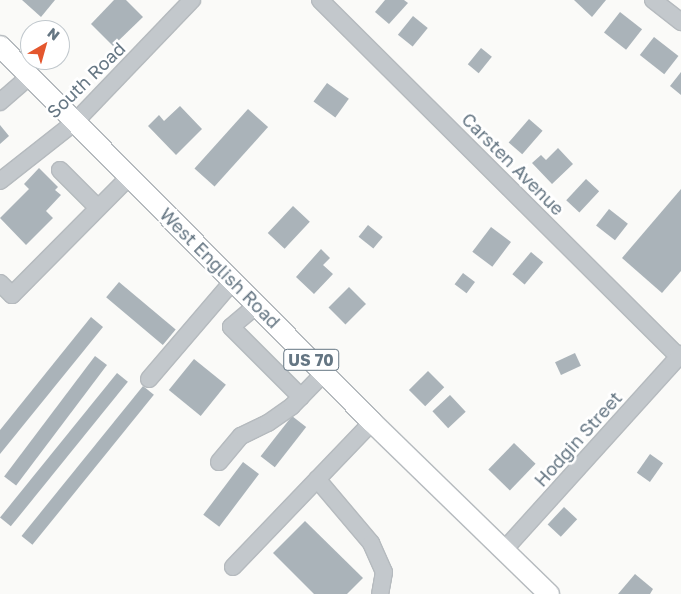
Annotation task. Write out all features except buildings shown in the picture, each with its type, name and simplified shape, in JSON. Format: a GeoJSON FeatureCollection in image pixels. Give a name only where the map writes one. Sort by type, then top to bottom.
{"type":"FeatureCollection","features":[{"type":"Feature","properties":{"kind":"main road","name":"West English Road"},"geometry":{"type":"LineString","coordinates":[[0,46],[372,422],[549,594]]}},
{"type":"Feature","properties":{"kind":"street","name":"South Road"},"geometry":{"type":"LineString","coordinates":[[0,181],[75,122],[192,0]]}},
{"type":"Feature","properties":{"kind":"street","name":"Carsten Avenue"},"geometry":{"type":"LineString","coordinates":[[320,0],[680,355]]}},
{"type":"Feature","properties":{"kind":"street"},"geometry":{"type":"LineString","coordinates":[[653,0],[681,22]]}},
{"type":"Feature","properties":{"kind":"street"},"geometry":{"type":"LineString","coordinates":[[0,102],[30,76]]}},
{"type":"Feature","properties":{"kind":"street"},"geometry":{"type":"LineString","coordinates":[[60,170],[97,207]]}},
{"type":"Feature","properties":{"kind":"street"},"geometry":{"type":"LineString","coordinates":[[0,283],[12,295],[97,207],[130,177]]}},
{"type":"Feature","properties":{"kind":"street"},"geometry":{"type":"LineString","coordinates":[[149,379],[233,281]]}},
{"type":"Feature","properties":{"kind":"street"},"geometry":{"type":"LineString","coordinates":[[257,305],[231,328],[301,397]]}},
{"type":"Feature","properties":{"kind":"street","name":"Hodgin Street"},"geometry":{"type":"LineString","coordinates":[[504,550],[680,355]]}},
{"type":"Feature","properties":{"kind":"street"},"geometry":{"type":"LineString","coordinates":[[219,462],[240,436],[268,423],[301,397],[324,373]]}},
{"type":"Feature","properties":{"kind":"street"},"geometry":{"type":"LineString","coordinates":[[233,567],[372,422]]}},
{"type":"Feature","properties":{"kind":"street"},"geometry":{"type":"LineString","coordinates":[[317,479],[371,544],[384,572],[380,594]]}}]}
